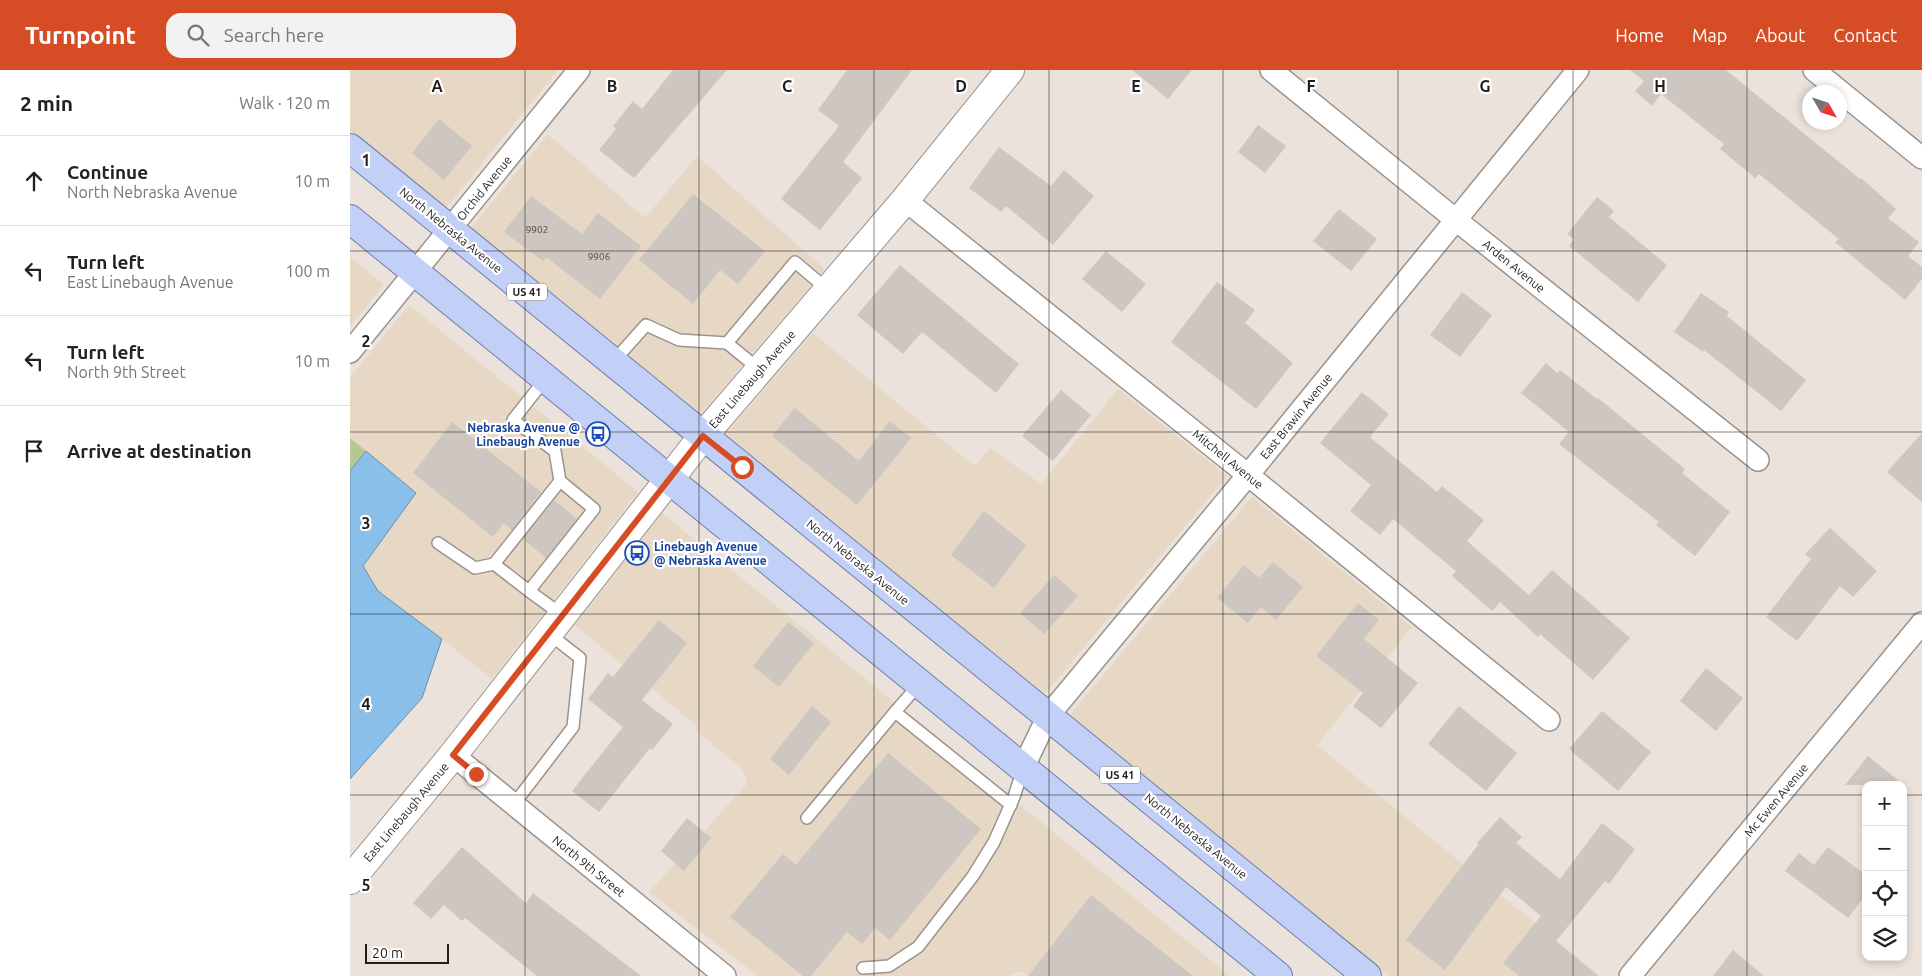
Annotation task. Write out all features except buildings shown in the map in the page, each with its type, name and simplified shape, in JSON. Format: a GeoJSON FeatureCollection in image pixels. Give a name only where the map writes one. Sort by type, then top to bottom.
{"type":"FeatureCollection","features":[{"type":"Feature","properties":{"kind":"main road","name":"North Nebraska Avenue"},"geometry":{"type":"LineString","coordinates":[[350,148],[1363,975]]}},
{"type":"Feature","properties":{"kind":"main road"},"geometry":{"type":"LineString","coordinates":[[350,219],[1278,976]]}},
{"type":"Feature","properties":{"kind":"street","name":"Orchid Avenue"},"geometry":{"type":"LineString","coordinates":[[350,352],[579,70]]}},
{"type":"Feature","properties":{"kind":"street","name":"East Linebaugh Avenue"},"geometry":{"type":"LineString","coordinates":[[350,880],[453,755],[703,436],[905,200],[1010,70]]}},
{"type":"Feature","properties":{"kind":"street","name":"Arden Avenue"},"geometry":{"type":"LineString","coordinates":[[1272,70],[1456,220],[1758,460]]}},
{"type":"Feature","properties":{"kind":"street","name":"East Brawin Avenue"},"geometry":{"type":"LineString","coordinates":[[1023,768],[1048,716],[1248,475],[1578,70]]}},
{"type":"Feature","properties":{"kind":"street"},"geometry":{"type":"LineString","coordinates":[[1814,70],[1922,158]]}},
{"type":"Feature","properties":{"kind":"street","name":"Mitchell Avenue"},"geometry":{"type":"LineString","coordinates":[[905,200],[1248,475],[1549,720]]}},
{"type":"Feature","properties":{"kind":"street","name":"Mc Ewen Avenue"},"geometry":{"type":"LineString","coordinates":[[1630,976],[1922,623]]}},
{"type":"Feature","properties":{"kind":"street","name":"North 9th Street"},"geometry":{"type":"LineString","coordinates":[[453,755],[725,976]]}},
{"type":"Feature","properties":{"kind":"lane"},"geometry":{"type":"LineString","coordinates":[[727,343],[795,262],[828,290]]}},
{"type":"Feature","properties":{"kind":"lane"},"geometry":{"type":"LineString","coordinates":[[613,362],[646,325],[679,340],[727,343],[760,370]]}},
{"type":"Feature","properties":{"kind":"lane"},"geometry":{"type":"LineString","coordinates":[[529,590],[594,509],[560,481],[555,451],[514,420],[546,378]]}},
{"type":"Feature","properties":{"kind":"lane"},"geometry":{"type":"LineString","coordinates":[[438,543],[475,568],[494,564],[560,481]]}},
{"type":"Feature","properties":{"kind":"lane"},"geometry":{"type":"LineString","coordinates":[[494,564],[529,590],[580,658],[573,726],[514,804]]}},
{"type":"Feature","properties":{"kind":"lane"},"geometry":{"type":"LineString","coordinates":[[808,818],[920,683]]}},
{"type":"Feature","properties":{"kind":"lane"},"geometry":{"type":"LineString","coordinates":[[895,712],[1011,805]]}},
{"type":"Feature","properties":{"kind":"lane"},"geometry":{"type":"LineString","coordinates":[[863,968],[890,966],[918,947],[973,876],[994,842],[1011,805],[1023,768]]}},
{"type":"Feature","properties":{"kind":"shaded area"},"geometry":{"type":"Polygon","coordinates":[[[350,70],[558,70],[446,208],[350,130],[350,70]]]}},
{"type":"Feature","properties":{"kind":"shaded area"},"geometry":{"type":"Polygon","coordinates":[[[548,134],[645,218],[697,156],[825,269],[700,415],[471,228],[548,134]]]}},
{"type":"Feature","properties":{"kind":"shaded area"},"geometry":{"type":"Polygon","coordinates":[[[350,257],[384,285],[350,326],[350,257]]]}},
{"type":"Feature","properties":{"kind":"shaded area"},"geometry":{"type":"Polygon","coordinates":[[[409,305],[638,492],[492,679],[377,591],[363,566],[416,493],[350,438],[350,378],[409,305]]]}},
{"type":"Feature","properties":{"kind":"shaded area"},"geometry":{"type":"Polygon","coordinates":[[[813,333],[974,466],[990,448],[1041,484],[1118,389],[1227,476],[1045,694],[725,435],[813,333]]]}},
{"type":"Feature","properties":{"kind":"shaded area"},"geometry":{"type":"Polygon","coordinates":[[[1252,497],[1412,627],[1317,745],[1600,976],[1389,976],[1070,715],[1252,497]]]}},
{"type":"Feature","properties":{"kind":"shaded area"},"geometry":{"type":"Polygon","coordinates":[[[662,513],[1230,976],[1027,976],[1024,973],[1016,972],[1010,976],[758,976],[649,892],[746,785],[746,777],[742,769],[694,729],[697,726],[575,625],[662,513]]]}},
{"type":"Feature","properties":{"kind":"green space"},"geometry":{"type":"Polygon","coordinates":[[[350,438],[366,451],[350,471],[350,438]]]}},
{"type":"Feature","properties":{"kind":"water"},"geometry":{"type":"Polygon","coordinates":[[[366,451],[416,493],[363,566],[378,591],[442,639],[422,698],[350,779],[350,471],[366,451]]]}},
{"type":"Feature","properties":{"kind":"place","name":"Nebraska Avenue @ Linebaugh Avenue"},"geometry":{"type":"Point","coordinates":[598,434]}},
{"type":"Feature","properties":{"kind":"place","name":"Linebaugh Avenue @ Nebraska Avenue"},"geometry":{"type":"Point","coordinates":[637,553]}},
{"type":"Feature","properties":{"kind":"route"},"geometry":{"type":"LineString","coordinates":[[476,774],[453,755],[703,436],[742,467]]}}]}
